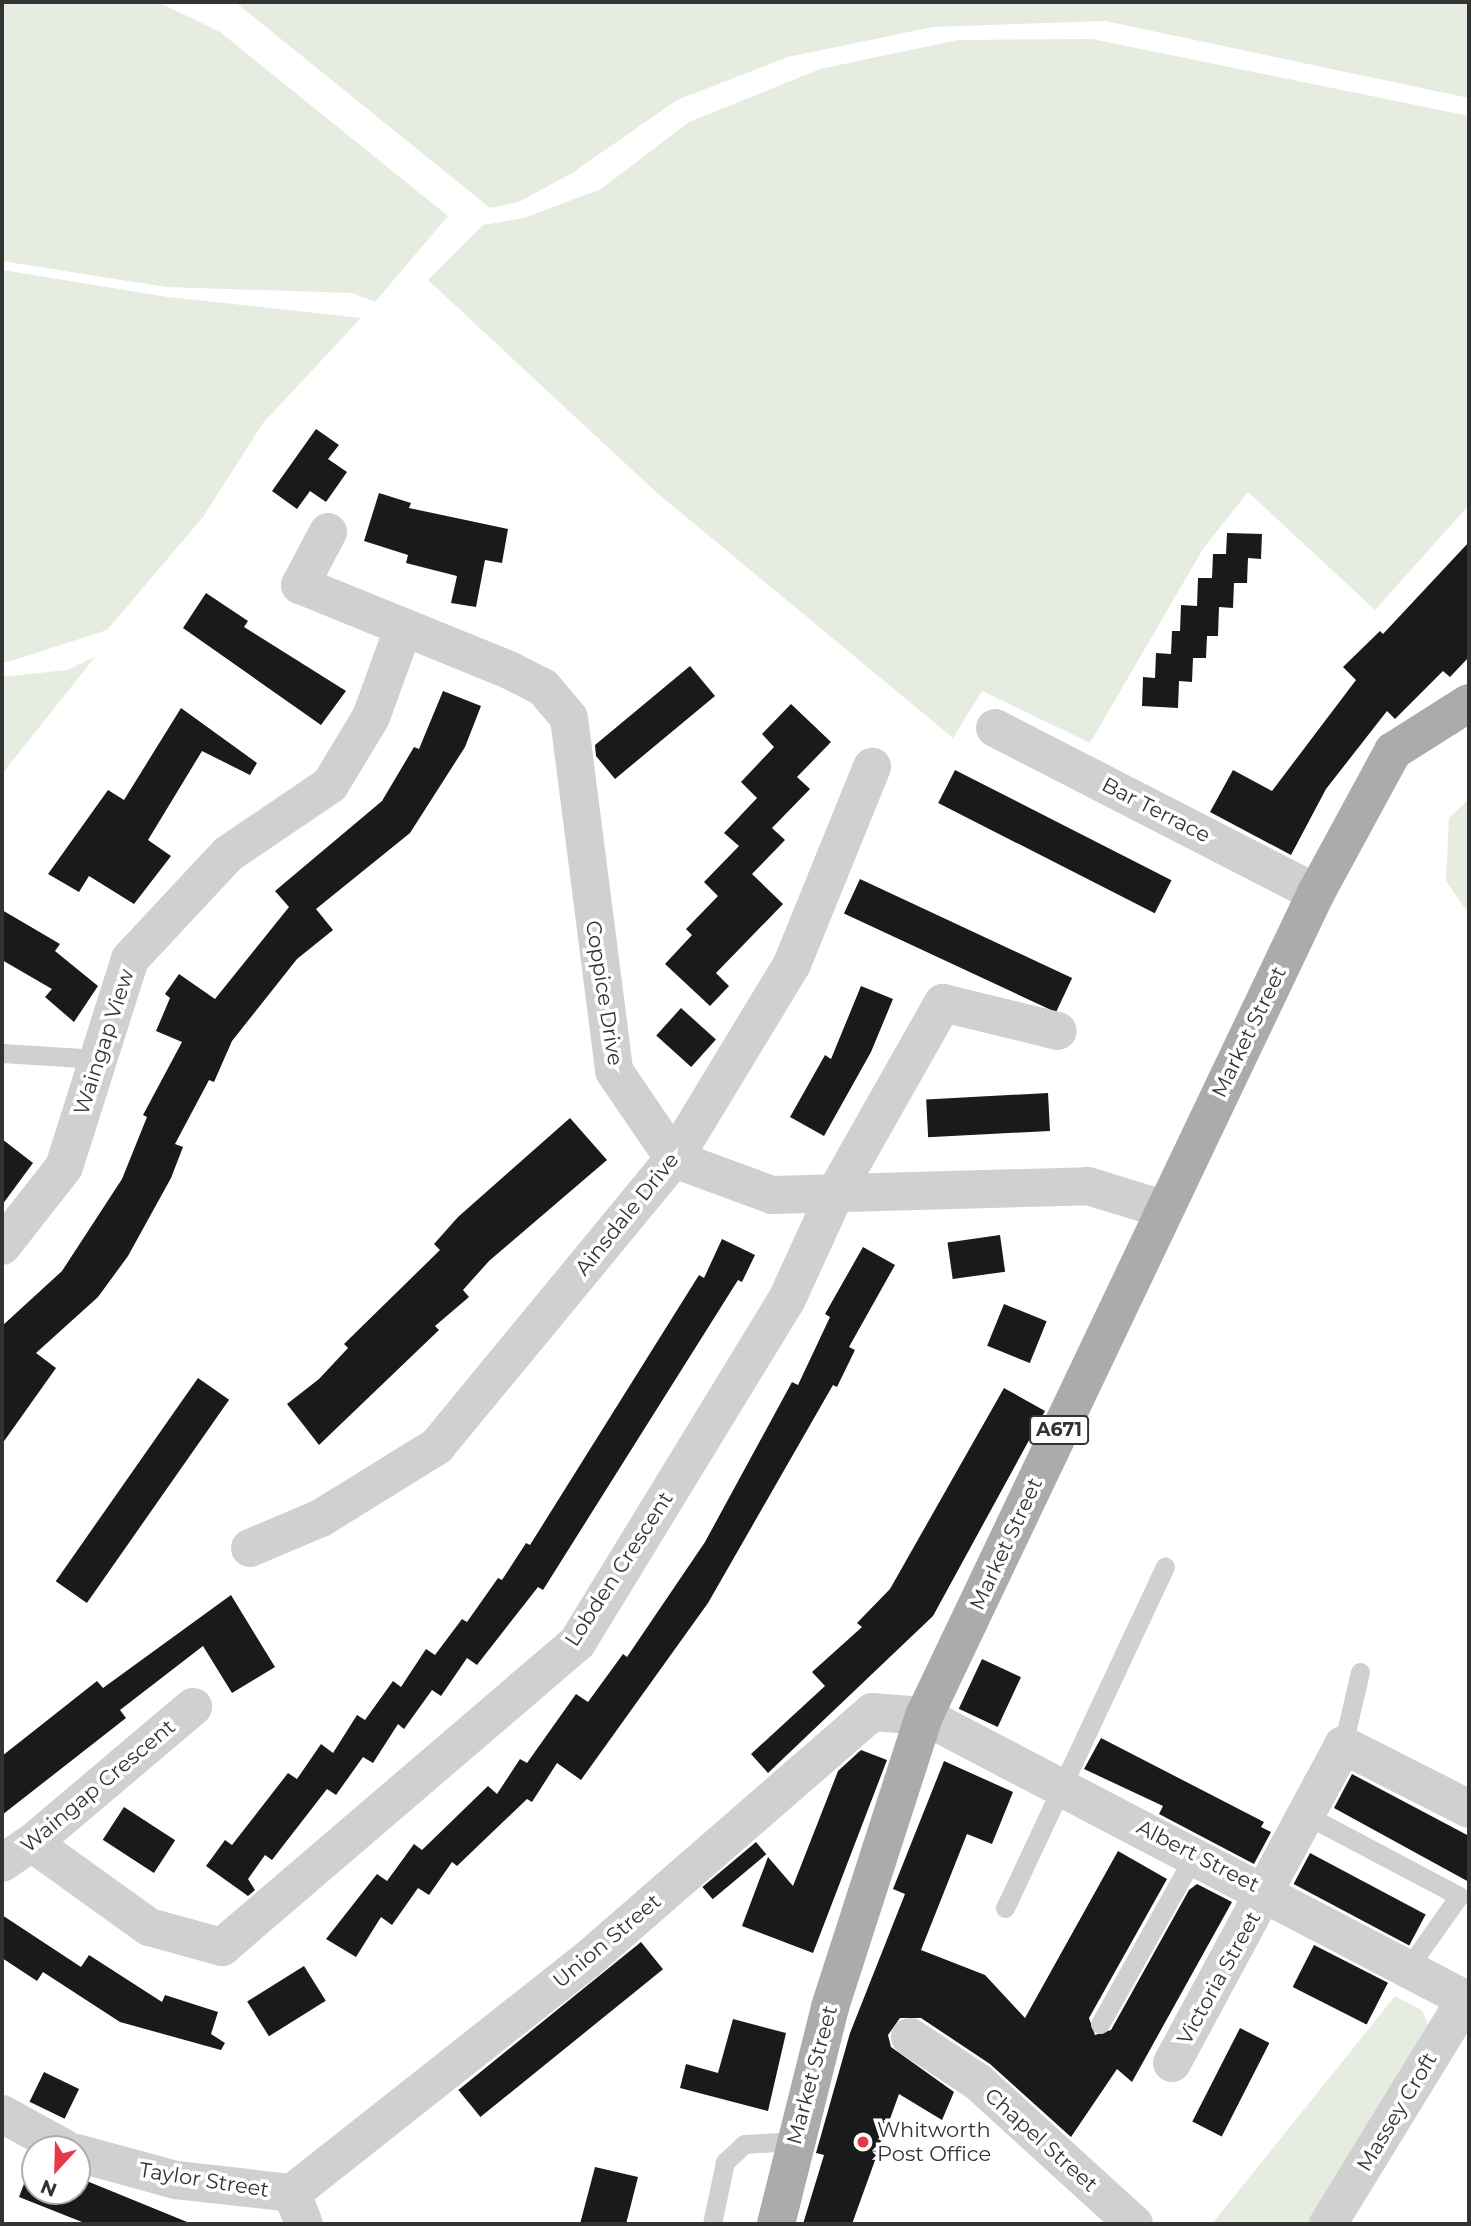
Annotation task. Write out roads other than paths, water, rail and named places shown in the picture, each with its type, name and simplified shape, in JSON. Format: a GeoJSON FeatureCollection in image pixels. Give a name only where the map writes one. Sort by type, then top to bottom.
{"type":"FeatureCollection","features":[{"type":"Feature","properties":{"kind":"main road","name":"Market Street"},"geometry":{"type":"LineString","coordinates":[[776,2224],[830,2007],[925,1716],[1163,1209],[1317,892],[1393,751],[1469,703]]}},
{"type":"Feature","properties":{"kind":"street","name":"Coppice Drive"},"geometry":{"type":"LineString","coordinates":[[328,532],[300,585],[543,687],[569,718],[614,1071],[674,1159]]}},
{"type":"Feature","properties":{"kind":"street","name":"Waingap View"},"geometry":{"type":"LineString","coordinates":[[2,1246],[64,1167],[130,959],[228,854],[330,785],[371,717],[402,629]]}},
{"type":"Feature","properties":{"kind":"street","name":"Bar Terrace"},"geometry":{"type":"LineString","coordinates":[[995,728],[1317,892]]}},
{"type":"Feature","properties":{"kind":"street","name":"Ainsdale Drive"},"geometry":{"type":"LineString","coordinates":[[250,1548],[321,1518],[437,1446],[674,1159],[792,964],[872,767]]}},
{"type":"Feature","properties":{"kind":"street","name":"Lobden Crescent"},"geometry":{"type":"LineString","coordinates":[[17,1853],[149,1927],[222,1947],[577,1643],[787,1299],[837,1190],[943,1003],[1058,1031]]}},
{"type":"Feature","properties":{"kind":"street"},"geometry":{"type":"LineString","coordinates":[[674,1159],[772,1195],[837,1190],[1088,1186],[1163,1209]]}},
{"type":"Feature","properties":{"kind":"street","name":"Waingap Crescent"},"geometry":{"type":"LineString","coordinates":[[17,1853],[193,1707]]}},
{"type":"Feature","properties":{"kind":"street","name":"Union Street"},"geometry":{"type":"LineString","coordinates":[[298,2209],[872,1712],[925,1716]]}},
{"type":"Feature","properties":{"kind":"street","name":"Albert Street"},"geometry":{"type":"LineString","coordinates":[[925,1716],[1266,1891],[1468,2000]]}},
{"type":"Feature","properties":{"kind":"street"},"geometry":{"type":"LineString","coordinates":[[1343,1745],[1469,1809]]}},
{"type":"Feature","properties":{"kind":"street","name":"Victoria Street"},"geometry":{"type":"LineString","coordinates":[[1172,2063],[1343,1745]]}},
{"type":"Feature","properties":{"kind":"street","name":"Massey Croft"},"geometry":{"type":"LineString","coordinates":[[1328,2224],[1468,2000]]}},
{"type":"Feature","properties":{"kind":"street","name":"Chapel Street"},"geometry":{"type":"LineString","coordinates":[[910,2037],[978,2082],[1133,2224]]}},
{"type":"Feature","properties":{"kind":"street"},"geometry":{"type":"LineString","coordinates":[[2,2114],[40,2135]]}},
{"type":"Feature","properties":{"kind":"street","name":"Taylor Street"},"geometry":{"type":"LineString","coordinates":[[91,2157],[298,2209]]}},
{"type":"Feature","properties":{"kind":"lane"},"geometry":{"type":"LineString","coordinates":[[2,1053],[99,1059]]}},
{"type":"Feature","properties":{"kind":"lane"},"geometry":{"type":"LineString","coordinates":[[1005,1909],[1165,1567]]}},
{"type":"Feature","properties":{"kind":"lane"},"geometry":{"type":"LineString","coordinates":[[1343,1745],[1360,1672]]}},
{"type":"Feature","properties":{"kind":"lane"},"geometry":{"type":"LineString","coordinates":[[1306,1815],[1459,1896],[1408,1968]]}},
{"type":"Feature","properties":{"kind":"lane"},"geometry":{"type":"LineString","coordinates":[[1100,2024],[1195,1854]]}},
{"type":"Feature","properties":{"kind":"lane"},"geometry":{"type":"LineString","coordinates":[[712,2224],[725,2162],[744,2144],[795,2141]]}},
{"type":"Feature","properties":{"kind":"place","name":"Whitworth Post Office"},"geometry":{"type":"Point","coordinates":[863,2142]}}]}
